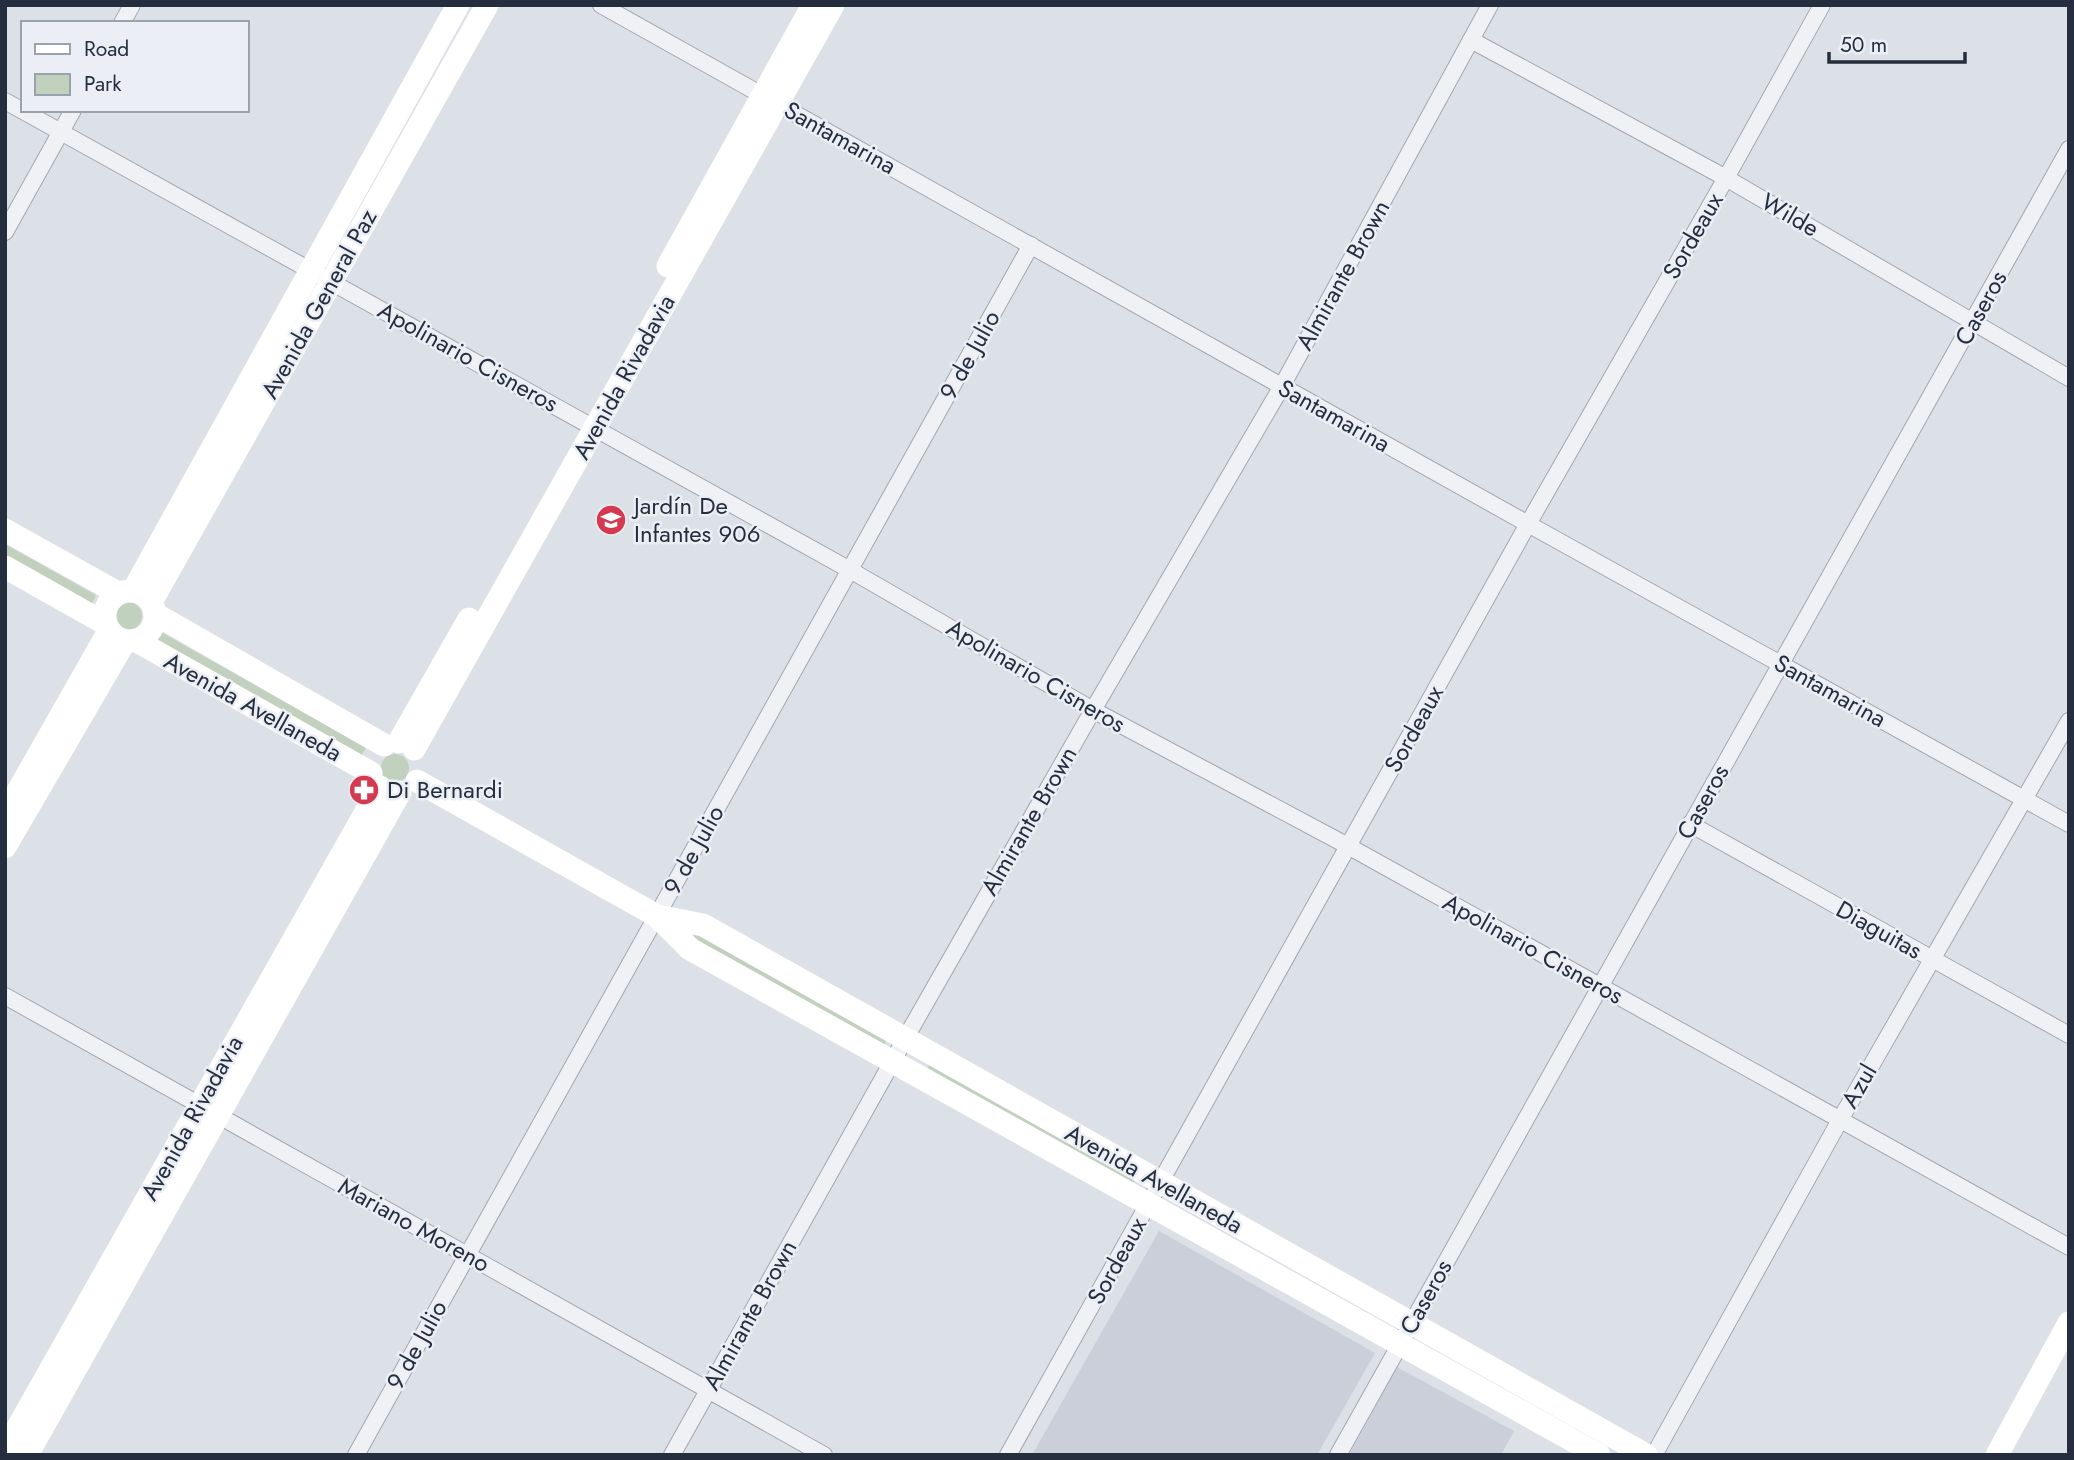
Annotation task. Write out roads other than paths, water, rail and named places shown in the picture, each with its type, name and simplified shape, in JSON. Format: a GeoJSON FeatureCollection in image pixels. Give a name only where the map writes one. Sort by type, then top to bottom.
{"type":"FeatureCollection","features":[{"type":"Feature","properties":{"kind":"main road","name":"Avenida General Paz"},"geometry":{"type":"LineString","coordinates":[[139,600],[255,394],[311,270],[458,5]]}},
{"type":"Feature","properties":{"kind":"main road","name":"Avenida General Paz"},"geometry":{"type":"LineString","coordinates":[[255,394],[331,282],[487,5]]}},
{"type":"Feature","properties":{"kind":"main road","name":"Avenida Rivadavia"},"geometry":{"type":"LineString","coordinates":[[771,99],[813,5]]}},
{"type":"Feature","properties":{"kind":"main road","name":"Avenida Rivadavia"},"geometry":{"type":"LineString","coordinates":[[20,1447],[392,783],[372,760],[378,749],[399,746],[589,424],[771,99],[833,5]]}},
{"type":"Feature","properties":{"kind":"main road"},"geometry":{"type":"LineString","coordinates":[[434,48],[456,61]]}},
{"type":"Feature","properties":{"kind":"main road"},"geometry":{"type":"LineString","coordinates":[[399,112],[420,124]]}},
{"type":"Feature","properties":{"kind":"main road","name":"Avenida Avellaneda"},"geometry":{"type":"LineString","coordinates":[[5,530],[139,600],[399,746]]}},
{"type":"Feature","properties":{"kind":"main road","name":"Avenida Avellaneda"},"geometry":{"type":"LineString","coordinates":[[5,567],[119,634],[392,783],[657,916],[702,925],[1646,1455]]}},
{"type":"Feature","properties":{"kind":"main road"},"geometry":{"type":"LineString","coordinates":[[113,597],[139,600],[150,631],[146,635],[119,634],[107,606],[113,597]]}},
{"type":"Feature","properties":{"kind":"main road"},"geometry":{"type":"LineString","coordinates":[[5,814],[119,634]]}},
{"type":"Feature","properties":{"kind":"main road"},"geometry":{"type":"LineString","coordinates":[[5,847],[119,634]]}},
{"type":"Feature","properties":{"kind":"main road"},"geometry":{"type":"LineString","coordinates":[[392,783],[421,765],[399,746]]}},
{"type":"Feature","properties":{"kind":"main road","name":"Avenida Avellaneda"},"geometry":{"type":"LineString","coordinates":[[657,916],[690,949],[1599,1455]]}},
{"type":"Feature","properties":{"kind":"main road"},"geometry":{"type":"LineString","coordinates":[[1997,1455],[2069,1323]]}},
{"type":"Feature","properties":{"kind":"street"},"geometry":{"type":"LineString","coordinates":[[123,21],[132,5]]}},
{"type":"Feature","properties":{"kind":"street","name":"Santamarina"},"geometry":{"type":"LineString","coordinates":[[601,5],[2069,824]]}},
{"type":"Feature","properties":{"kind":"street","name":"Almirante Brown"},"geometry":{"type":"LineString","coordinates":[[672,1455],[892,1061],[1282,386],[1490,5]]}},
{"type":"Feature","properties":{"kind":"street","name":"Sordeaux"},"geometry":{"type":"LineString","coordinates":[[1008,1455],[1528,524],[1822,5]]}},
{"type":"Feature","properties":{"kind":"street","name":"Wilde"},"geometry":{"type":"LineString","coordinates":[[1471,40],[1726,178],[2069,378]]}},
{"type":"Feature","properties":{"kind":"street","name":"Apolinario Cisneros"},"geometry":{"type":"LineString","coordinates":[[5,101],[21,110]]}},
{"type":"Feature","properties":{"kind":"street","name":"Apolinario Cisneros"},"geometry":{"type":"LineString","coordinates":[[25,112],[850,570],[1093,710],[1348,846],[2069,1247]]}},
{"type":"Feature","properties":{"kind":"street"},"geometry":{"type":"LineString","coordinates":[[5,232],[72,112]]}},
{"type":"Feature","properties":{"kind":"street","name":"Caseros"},"geometry":{"type":"LineString","coordinates":[[1338,1455],[2069,149]]}},
{"type":"Feature","properties":{"kind":"street","name":"9 de Julio"},"geometry":{"type":"LineString","coordinates":[[356,1455],[1031,245]]}},
{"type":"Feature","properties":{"kind":"street","name":"Azul"},"geometry":{"type":"LineString","coordinates":[[1654,1455],[1840,1120],[2069,721]]}},
{"type":"Feature","properties":{"kind":"street","name":"Diaguitas"},"geometry":{"type":"LineString","coordinates":[[1690,824],[2069,1035]]}},
{"type":"Feature","properties":{"kind":"street","name":"Mariano Moreno"},"geometry":{"type":"LineString","coordinates":[[5,996],[824,1455]]}},
{"type":"Feature","properties":{"kind":"place","name":"Jardín De Infantes 906"},"geometry":{"type":"Point","coordinates":[611,520]}},
{"type":"Feature","properties":{"kind":"place","name":"Di Bernardi"},"geometry":{"type":"Point","coordinates":[364,790]}}]}
